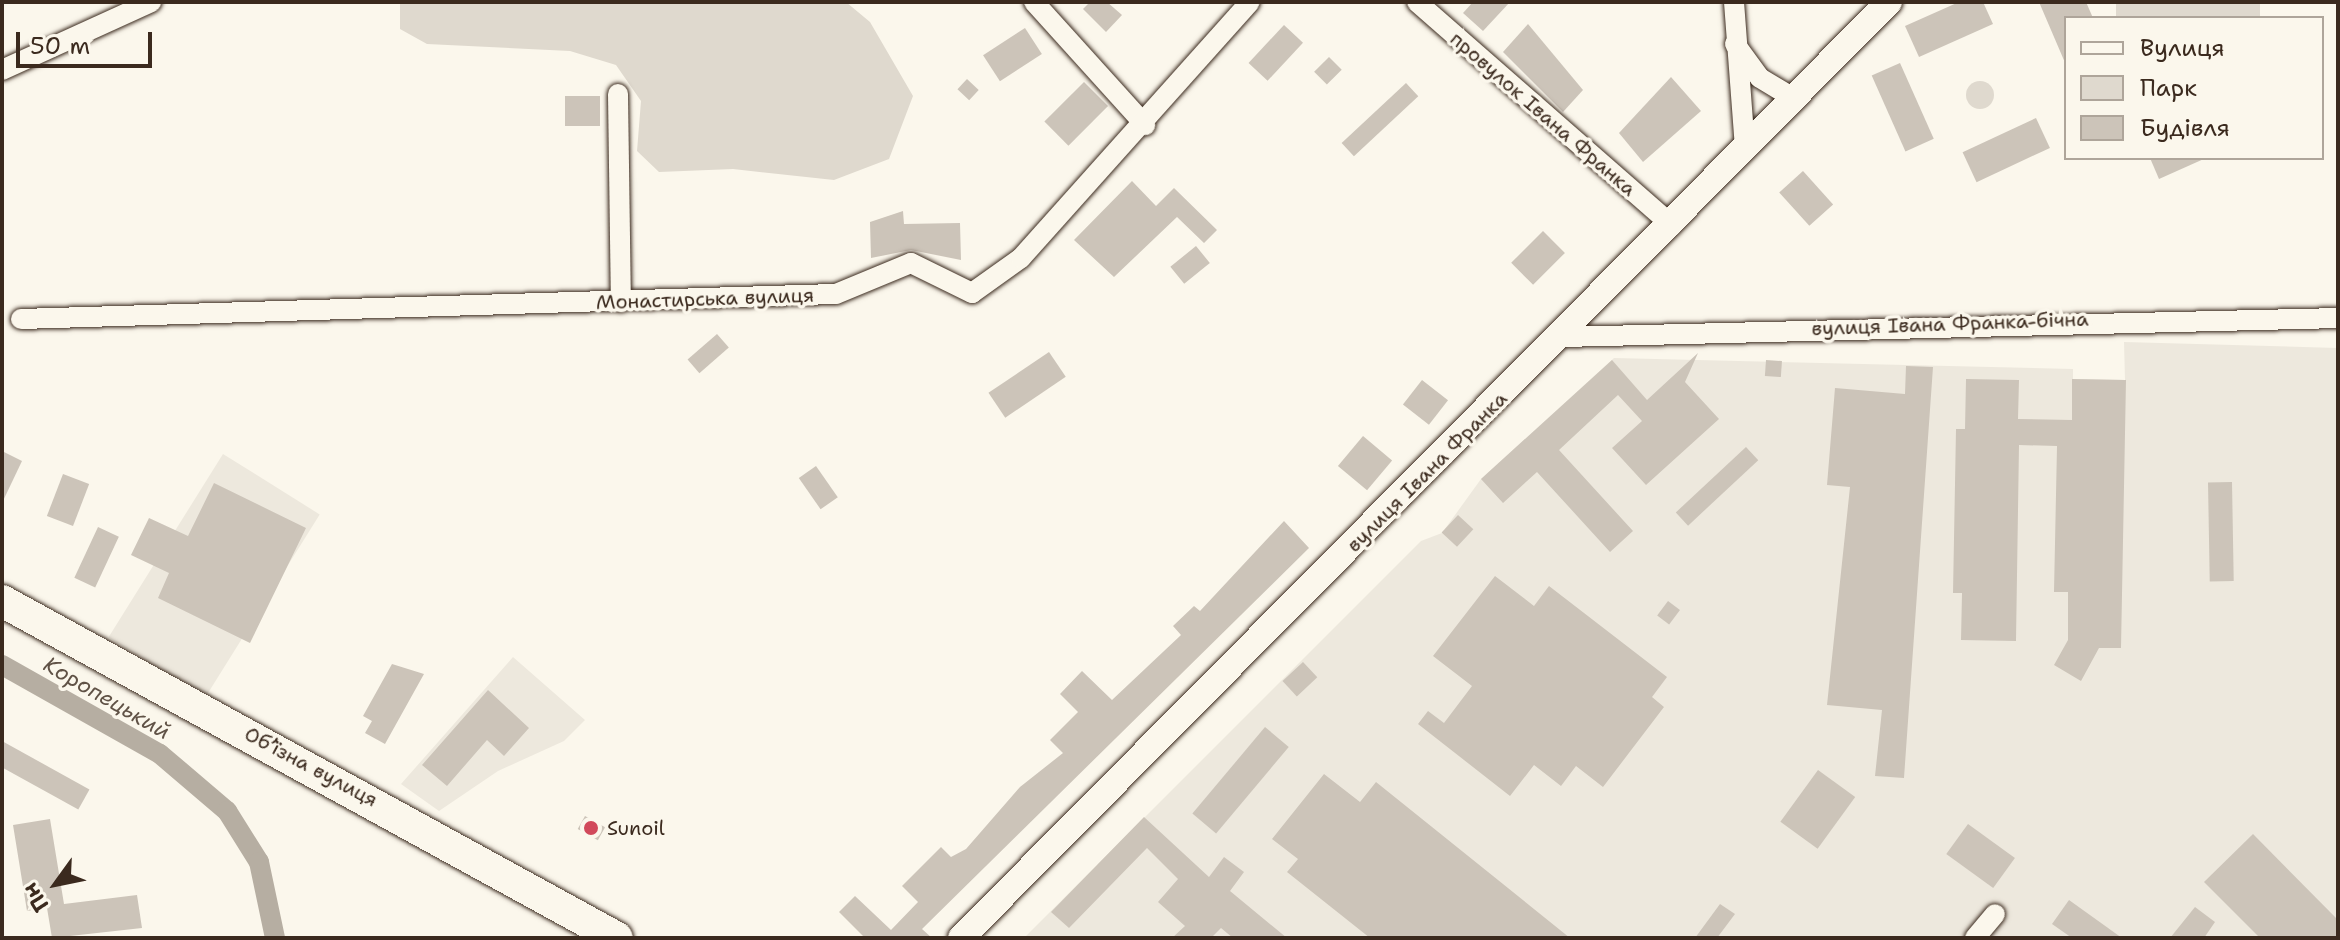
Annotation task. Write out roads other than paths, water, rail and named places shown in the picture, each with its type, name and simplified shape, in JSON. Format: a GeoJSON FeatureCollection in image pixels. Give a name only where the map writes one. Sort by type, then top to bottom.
{"type":"FeatureCollection","features":[{"type":"Feature","properties":{"kind":"main road","name":"Обʼїзна вулиця"},"geometry":{"type":"LineString","coordinates":[[2,601],[617,938]]}},
{"type":"Feature","properties":{"kind":"street"},"geometry":{"type":"LineString","coordinates":[[2,70],[151,2]]}},
{"type":"Feature","properties":{"kind":"street"},"geometry":{"type":"LineString","coordinates":[[1034,2],[1145,125]]}},
{"type":"Feature","properties":{"kind":"street","name":"Монастирська вулиця"},"geometry":{"type":"LineString","coordinates":[[21,319],[836,294],[911,263],[972,293],[1021,258],[1145,125],[1250,2]]}},
{"type":"Feature","properties":{"kind":"street","name":"провулок Івана Франка"},"geometry":{"type":"LineString","coordinates":[[1417,2],[1672,225]]}},
{"type":"Feature","properties":{"kind":"street"},"geometry":{"type":"LineString","coordinates":[[1734,2],[1745,150]]}},
{"type":"Feature","properties":{"kind":"street","name":"вулиця Івана Франка"},"geometry":{"type":"LineString","coordinates":[[961,938],[1562,337],[1889,2]]}},
{"type":"Feature","properties":{"kind":"street"},"geometry":{"type":"LineString","coordinates":[[1735,44],[1760,78],[1795,99]]}},
{"type":"Feature","properties":{"kind":"street"},"geometry":{"type":"LineString","coordinates":[[618,94],[621,302]]}},
{"type":"Feature","properties":{"kind":"street","name":"вулиця Івана Франка-бічна"},"geometry":{"type":"LineString","coordinates":[[1562,337],[1940,322],[2338,318]]}},
{"type":"Feature","properties":{"kind":"street"},"geometry":{"type":"LineString","coordinates":[[1975,938],[1995,914]]}},
{"type":"Feature","properties":{"kind":"waterway","name":"Коропецький"},"geometry":{"type":"LineString","coordinates":[[2,665],[160,754],[227,811],[259,862],[275,938]]}},
{"type":"Feature","properties":{"kind":"place","name":"Sunoil"},"geometry":{"type":"Point","coordinates":[591,828]}}]}
